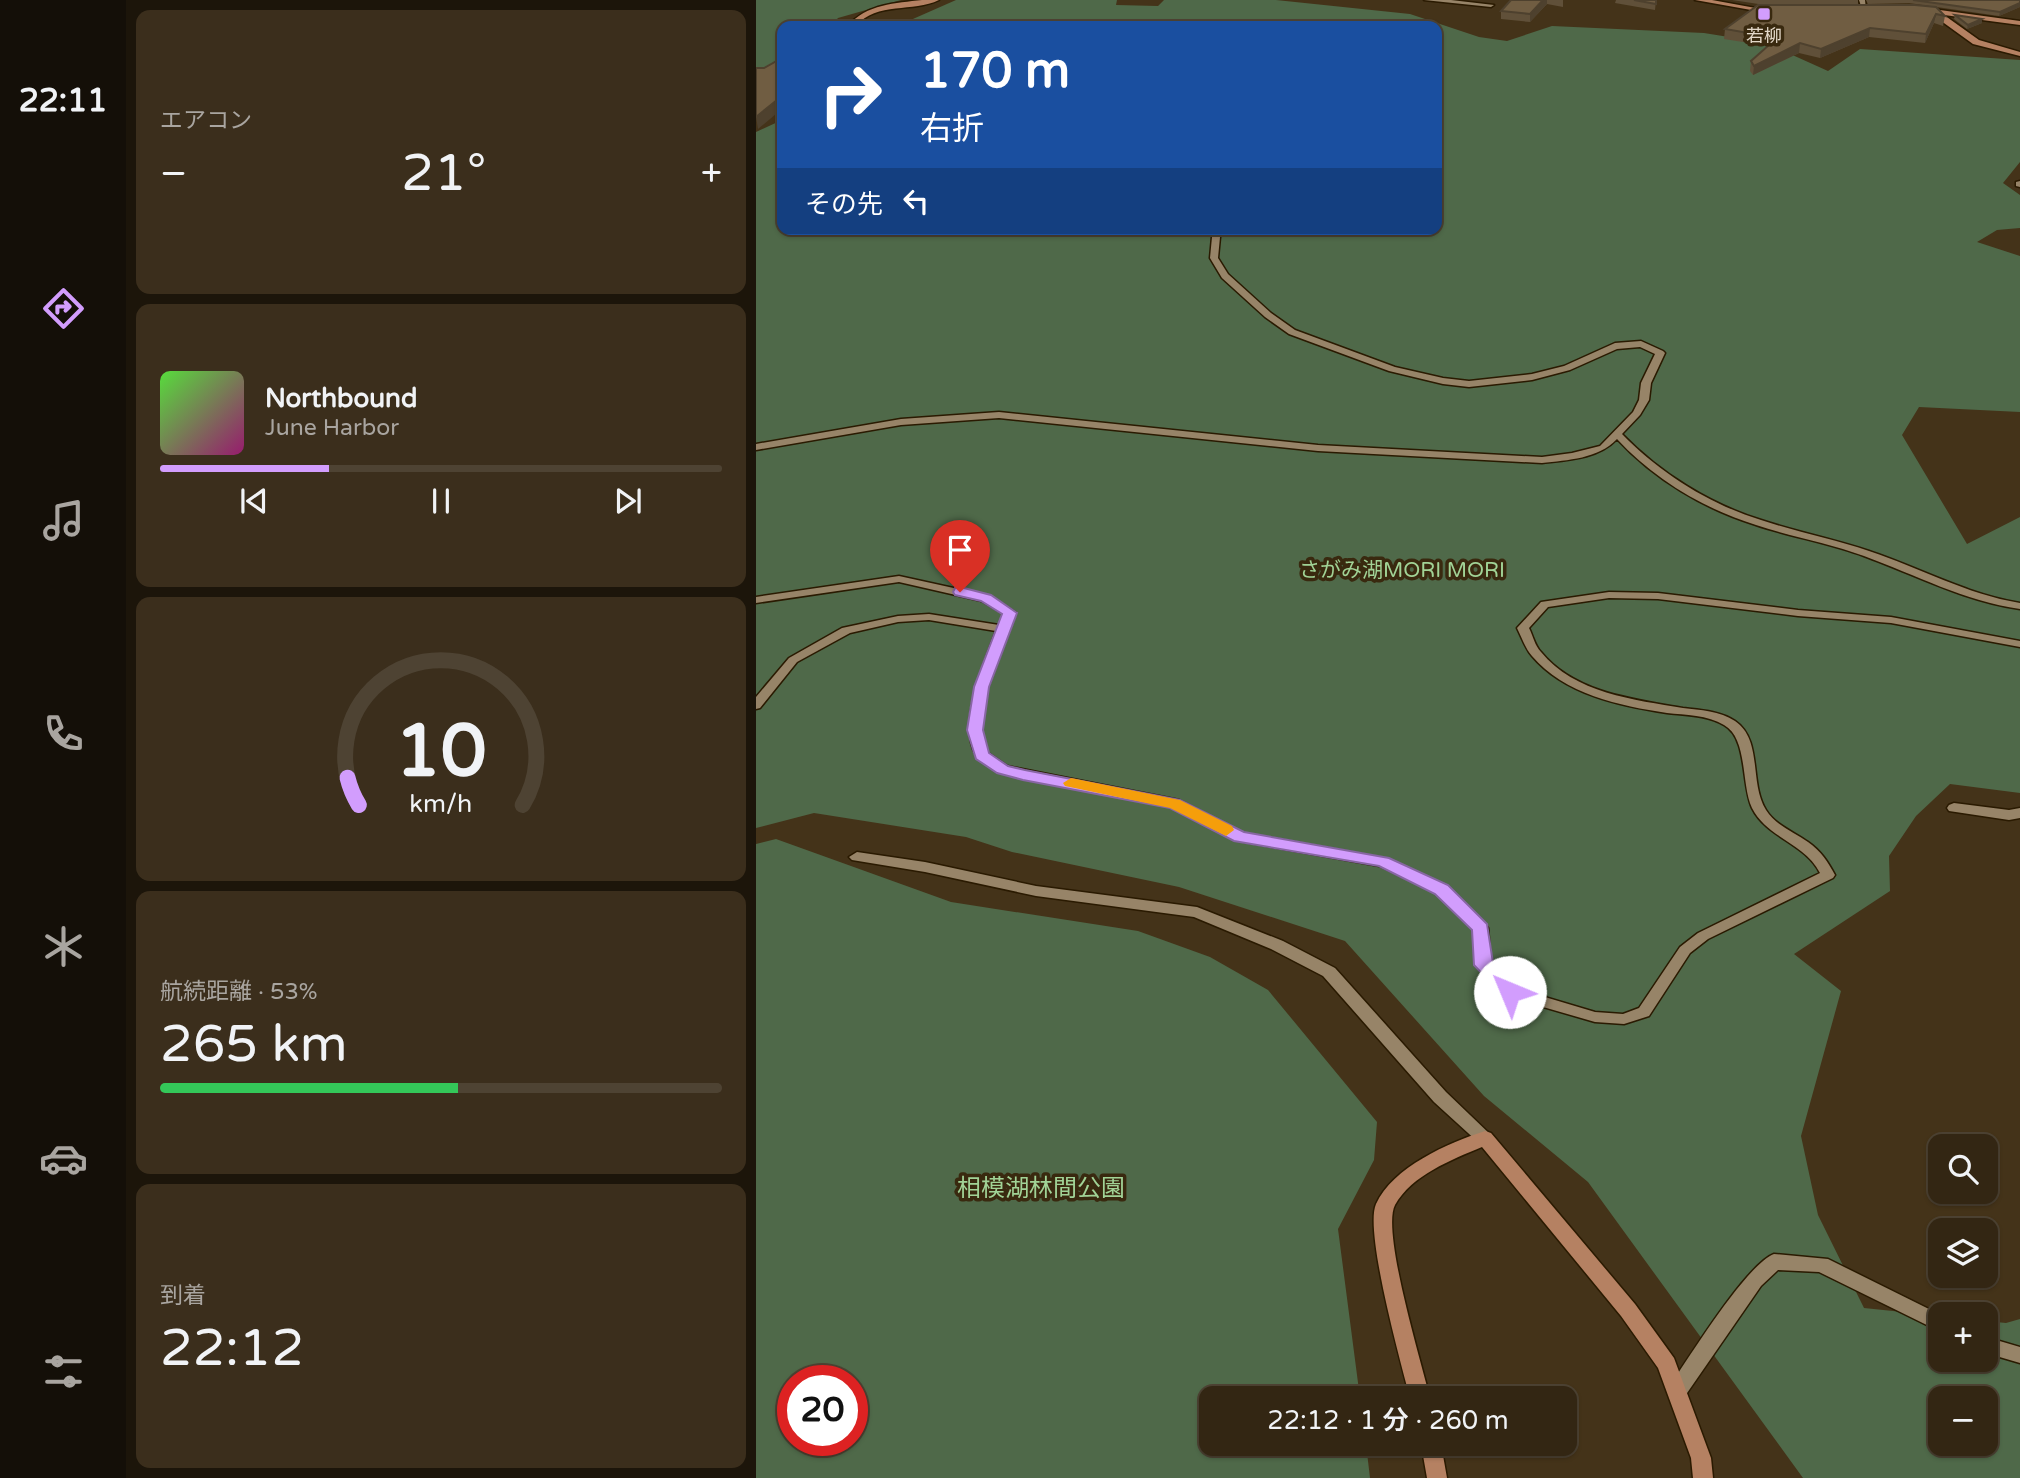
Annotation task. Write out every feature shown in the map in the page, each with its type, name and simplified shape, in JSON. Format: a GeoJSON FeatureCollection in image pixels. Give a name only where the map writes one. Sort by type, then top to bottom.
{"type":"FeatureCollection","features":[{"type":"Feature","properties":{"kind":"street"},"geometry":{"type":"LineString","coordinates":[[856,21],[860,16],[875,10],[935,0]]}},
{"type":"Feature","properties":{"kind":"street"},"geometry":{"type":"LineString","coordinates":[[1699,0],[1736,8],[1777,11]]}},
{"type":"Feature","properties":{"kind":"street"},"geometry":{"type":"LineString","coordinates":[[1853,8],[1863,4],[1878,7]]}},
{"type":"Feature","properties":{"kind":"street"},"geometry":{"type":"LineString","coordinates":[[1909,8],[2020,23]]}},
{"type":"Feature","properties":{"kind":"street"},"geometry":{"type":"LineString","coordinates":[[1942,12],[1940,16],[1976,42],[2020,54]]}},
{"type":"Feature","properties":{"kind":"street"},"geometry":{"type":"LineString","coordinates":[[1954,808],[2009,815],[2020,813]]}},
{"type":"Feature","properties":{"kind":"street"},"geometry":{"type":"LineString","coordinates":[[856,857],[925,867],[1036,891],[1197,912],[1278,945],[1329,972],[1440,1097],[1485,1138],[1628,1310],[1667,1364],[1700,1458],[1703,1478]]}},
{"type":"Feature","properties":{"kind":"street"},"geometry":{"type":"LineString","coordinates":[[1417,1386],[1384,1248],[1384,1207],[1402,1181],[1447,1154],[1485,1138]]}},
{"type":"Feature","properties":{"kind":"street"},"geometry":{"type":"LineString","coordinates":[[1678,1390],[1754,1280],[1774,1262],[1821,1264],[1928,1318]]}},
{"type":"Feature","properties":{"kind":"street"},"geometry":{"type":"LineString","coordinates":[[1998,1349],[2020,1355]]}},
{"type":"Feature","properties":{"kind":"street"},"geometry":{"type":"LineString","coordinates":[[1433,1456],[1437,1478]]}},
{"type":"Feature","properties":{"kind":"lane"},"geometry":{"type":"LineString","coordinates":[[1427,0],[1491,5]]}},
{"type":"Feature","properties":{"kind":"lane"},"geometry":{"type":"LineString","coordinates":[[756,447],[901,422],[999,415],[1318,448],[1505,460],[1572,456],[1603,448],[1637,413],[1644,400],[1646,383],[1660,353],[1641,344],[1615,346],[1567,368],[1532,377],[1469,384],[1443,382],[1392,369],[1292,332],[1268,315],[1225,276],[1214,258],[1217,235]]}},
{"type":"Feature","properties":{"kind":"lane"},"geometry":{"type":"LineString","coordinates":[[1616,434],[1642,459],[1722,509],[1838,544],[1973,594],[2020,606]]}},
{"type":"Feature","properties":{"kind":"lane"},"geometry":{"type":"LineString","coordinates":[[756,600],[898,579],[986,598],[1010,613],[982,687],[975,730],[982,755],[1003,769],[1174,803],[1240,837],[1383,862],[1441,890],[1481,928],[1484,965],[1510,992],[1595,1017],[1624,1020],[1644,1012],[1685,950],[1703,936],[1828,875],[1824,863],[1814,851],[1778,828],[1759,810],[1745,760],[1746,743],[1733,725],[1714,716],[1645,706],[1596,691],[1559,675],[1535,653],[1523,628],[1545,604],[1560,599],[1609,595],[1658,596],[1798,613],[1891,620],[2020,644]]}},
{"type":"Feature","properties":{"kind":"lane"},"geometry":{"type":"LineString","coordinates":[[756,705],[793,660],[846,630],[898,619],[929,617],[1003,629]]}},
{"type":"Feature","properties":{"kind":"green space"},"geometry":{"type":"Polygon","coordinates":[[[756,0],[901,0],[835,21],[777,21],[777,66],[756,73],[756,0]]]}},
{"type":"Feature","properties":{"kind":"green space","name":"さがみ湖MORI MORI"},"geometry":{"type":"Polygon","coordinates":[[[956,0],[1117,0],[1116,5],[1158,6],[1164,0],[1276,0],[1410,14],[1431,21],[908,21],[956,0]]]}},
{"type":"Feature","properties":{"kind":"green space","name":"さがみ湖MORI MORI"},"geometry":{"type":"Polygon","coordinates":[[[1442,25],[1479,37],[1507,41],[1552,26],[1704,33],[1766,43],[1828,71],[1860,49],[2020,60],[2020,162],[2003,183],[2020,195],[2020,228],[1997,230],[1977,242],[2020,256],[2020,412],[1919,407],[1902,435],[1967,544],[2020,517],[2020,793],[1950,784],[1916,816],[1889,856],[1890,891],[1794,954],[1841,991],[1801,1136],[1818,1215],[1864,1308],[1928,1315],[1928,1372],[1998,1372],[1998,1322],[2020,1319],[2020,1478],[1803,1478],[1588,1182],[1484,1096],[1345,941],[1179,887],[1012,852],[966,837],[814,813],[756,828],[756,132],[777,122],[777,235],[1442,235],[1442,25]]]}},
{"type":"Feature","properties":{"kind":"green space","name":"相模湖林間公園"},"geometry":{"type":"Polygon","coordinates":[[[776,839],[951,902],[1138,931],[1210,957],[1268,990],[1377,1122],[1374,1160],[1338,1229],[1358,1386],[1199,1386],[1199,1456],[1367,1456],[1370,1478],[756,1478],[756,844],[776,839]]]}},
{"type":"Feature","properties":{"kind":"building"},"geometry":{"type":"Polygon","coordinates":[[[1511,0],[1543,0],[1530,14],[1501,11],[1511,0]]]}},
{"type":"Feature","properties":{"kind":"building"},"geometry":{"type":"Polygon","coordinates":[[[1634,0],[1656,0],[1656,4],[1634,0]]]}},
{"type":"Feature","properties":{"kind":"building"},"geometry":{"type":"Polygon","coordinates":[[[1913,0],[2020,0],[2020,3],[2000,12],[1913,0]]]}},
{"type":"Feature","properties":{"kind":"building"},"geometry":{"type":"Polygon","coordinates":[[[1758,5],[1915,5],[1936,7],[1945,16],[1936,14],[1926,34],[1870,28],[1821,49],[1800,43],[1754,66],[1751,61],[1777,38],[1725,29],[1758,5]]]}},
{"type":"Feature","properties":{"kind":"building"},"geometry":{"type":"Polygon","coordinates":[[[1955,15],[1982,19],[1968,25],[1955,15]]]}},
{"type":"Feature","properties":{"kind":"building"},"geometry":{"type":"Polygon","coordinates":[[[777,61],[777,100],[756,117],[756,68],[764,68],[777,61]]]}},
{"type":"Feature","properties":{"kind":"slow traffic"},"geometry":{"type":"LineString","coordinates":[[1071,783],[1174,803],[1226,830]]}},
{"type":"Feature","properties":{"kind":"place","name":"若柳"},"geometry":{"type":"Point","coordinates":[1764,14]}},
{"type":"Feature","properties":{"kind":"route"},"geometry":{"type":"LineString","coordinates":[[960,592],[986,598],[1010,613],[982,687],[975,730],[982,755],[1003,769],[1023,775],[1174,803],[1240,837],[1383,862],[1441,890],[1481,928],[1484,965],[1510,992]]}}]}
